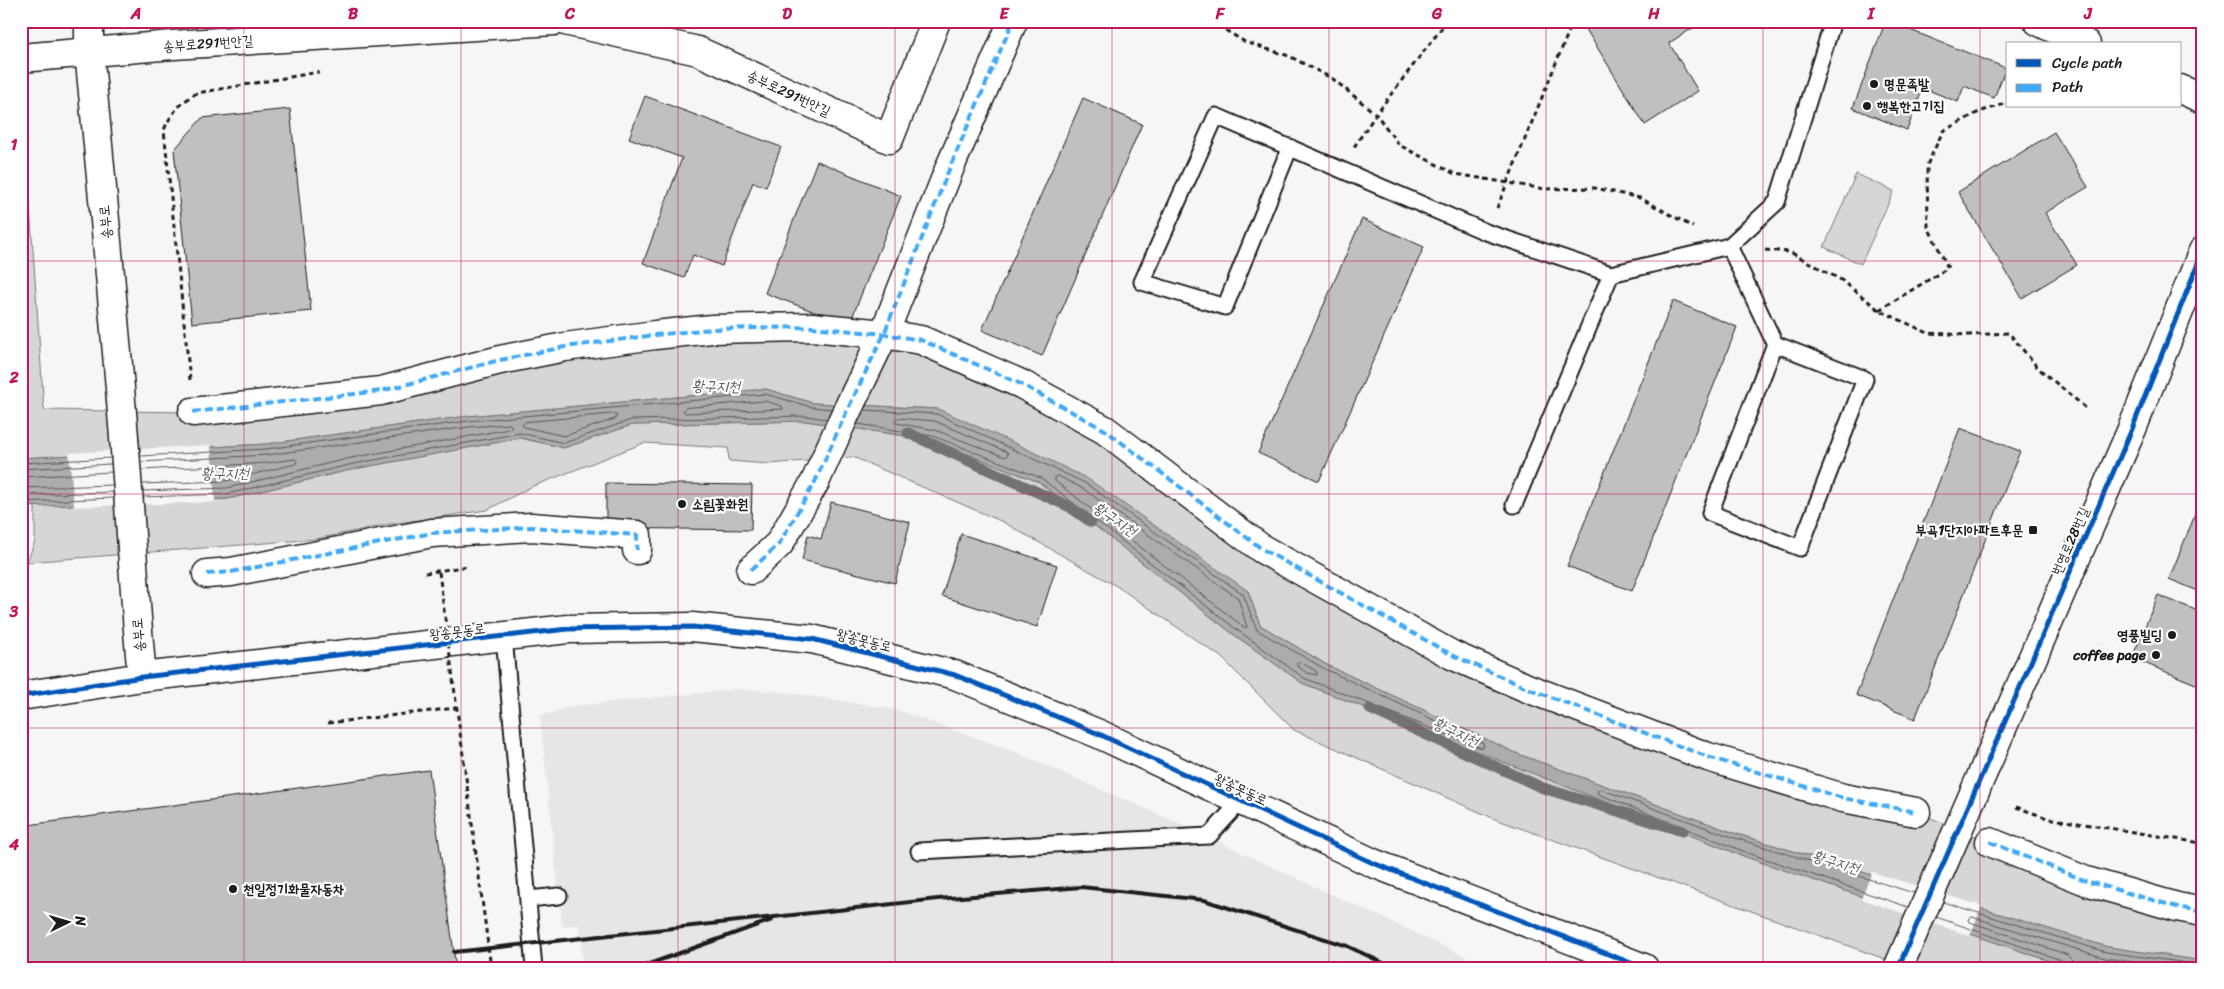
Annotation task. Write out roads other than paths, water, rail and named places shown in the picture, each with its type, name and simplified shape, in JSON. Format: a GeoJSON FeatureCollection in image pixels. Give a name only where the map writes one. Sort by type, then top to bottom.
{"type":"FeatureCollection","features":[{"type":"Feature","properties":{"kind":"street","name":"송부로"},"geometry":{"type":"LineString","coordinates":[[88,21],[123,423],[142,678]]}},
{"type":"Feature","properties":{"kind":"street","name":"송부로291번안길"},"geometry":{"type":"LineString","coordinates":[[21,58],[327,29],[554,21]]}},
{"type":"Feature","properties":{"kind":"street","name":"송부로291번안길"},"geometry":{"type":"LineString","coordinates":[[565,21],[698,51],[890,139],[936,21]]}},
{"type":"Feature","properties":{"kind":"street"},"geometry":{"type":"LineString","coordinates":[[751,570],[780,544],[815,482],[881,341],[950,167],[1013,21]]}},
{"type":"Feature","properties":{"kind":"street"},"geometry":{"type":"LineString","coordinates":[[2038,21],[2082,42]]}},
{"type":"Feature","properties":{"kind":"street"},"geometry":{"type":"LineString","coordinates":[[2182,90],[2203,98]]}},
{"type":"Feature","properties":{"kind":"street","name":"번영로28번길"},"geometry":{"type":"LineString","coordinates":[[1903,956],[2132,429],[2203,251]]}},
{"type":"Feature","properties":{"kind":"street"},"geometry":{"type":"LineString","coordinates":[[193,412],[381,392],[500,360],[565,347],[712,329],[812,327],[881,341],[921,340],[1021,384],[1104,430],[1262,549],[1452,655],[1527,688],[1708,757],[1843,798],[1916,812]]}},
{"type":"Feature","properties":{"kind":"street"},"geometry":{"type":"LineString","coordinates":[[207,574],[231,572],[432,534],[531,527],[638,535],[637,550]]}},
{"type":"Feature","properties":{"kind":"street","name":"왕송못동로"},"geometry":{"type":"LineString","coordinates":[[21,696],[142,678],[568,629],[692,628],[812,638],[955,674],[1099,734],[1373,863],[1644,968]]}},
{"type":"Feature","properties":{"kind":"street"},"geometry":{"type":"LineString","coordinates":[[1990,842],[2086,881],[2177,907],[2203,912]]}},
{"type":"Feature","properties":{"kind":"lane"},"geometry":{"type":"LineString","coordinates":[[1290,147],[1224,307],[1142,282],[1216,116],[1290,147],[1339,168],[1486,232],[1611,274],[1729,246],[1778,202],[1834,21]]}},
{"type":"Feature","properties":{"kind":"lane"},"geometry":{"type":"LineString","coordinates":[[1729,246],[1774,344],[1865,379],[1800,548],[1710,513],[1774,344]]}},
{"type":"Feature","properties":{"kind":"lane"},"geometry":{"type":"LineString","coordinates":[[1514,505],[1611,274]]}},
{"type":"Feature","properties":{"kind":"lane"},"geometry":{"type":"LineString","coordinates":[[504,636],[534,968]]}},
{"type":"Feature","properties":{"kind":"lane"},"geometry":{"type":"LineString","coordinates":[[919,851],[1209,836],[1241,801]]}},
{"type":"Feature","properties":{"kind":"lane"},"geometry":{"type":"LineString","coordinates":[[528,899],[559,896]]}},
{"type":"Feature","properties":{"kind":"water","name":"황구지천"},"geometry":{"type":"Polygon","coordinates":[[[766,389],[813,403],[938,409],[1021,446],[1088,479],[1248,591],[1260,625],[1327,665],[1518,754],[1737,834],[2108,947],[2203,961],[2203,968],[2070,968],[1746,857],[1302,683],[1233,634],[1039,482],[932,440],[806,421],[632,425],[564,448],[521,438],[354,469],[228,499],[21,507],[21,458],[266,444],[468,416],[766,389]]]}},
{"type":"Feature","properties":{"kind":"waterway","name":"황구지천"},"geometry":{"type":"LineString","coordinates":[[908,433],[1070,507],[1091,522]]}},
{"type":"Feature","properties":{"kind":"waterway","name":"황구지천"},"geometry":{"type":"LineString","coordinates":[[1370,709],[1543,788],[1683,831]]}},
{"type":"Feature","properties":{"kind":"railway"},"geometry":{"type":"LineString","coordinates":[[454,952],[938,899],[1081,887],[1204,900],[1347,946],[1394,968]]}},
{"type":"Feature","properties":{"kind":"railway"},"geometry":{"type":"LineString","coordinates":[[638,968],[772,920]]}},
{"type":"Feature","properties":{"kind":"place","name":"명문족발"},"geometry":{"type":"Point","coordinates":[1874,84]}},
{"type":"Feature","properties":{"kind":"place","name":"행복한고기집"},"geometry":{"type":"Point","coordinates":[1867,106]}},
{"type":"Feature","properties":{"kind":"place","name":"소림꽃화원"},"geometry":{"type":"Point","coordinates":[682,504]}},
{"type":"Feature","properties":{"kind":"place","name":"부곡1단지아파트후문"},"geometry":{"type":"Point","coordinates":[2033,530]}},
{"type":"Feature","properties":{"kind":"place","name":"영풍빌딩"},"geometry":{"type":"Point","coordinates":[2172,635]}},
{"type":"Feature","properties":{"kind":"place","name":"coffee page"},"geometry":{"type":"Point","coordinates":[2156,655]}},
{"type":"Feature","properties":{"kind":"place","name":"천일정기화물자동차"},"geometry":{"type":"Point","coordinates":[233,889]}}]}
